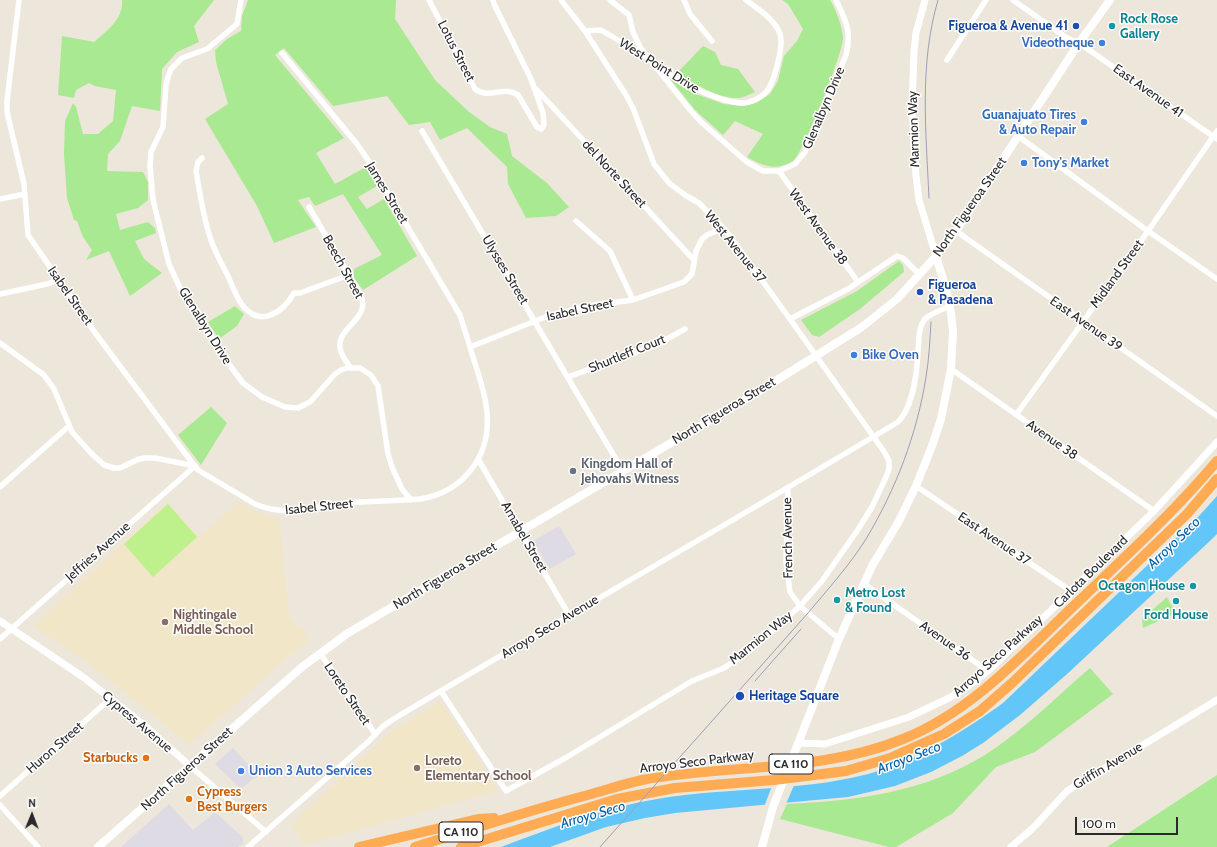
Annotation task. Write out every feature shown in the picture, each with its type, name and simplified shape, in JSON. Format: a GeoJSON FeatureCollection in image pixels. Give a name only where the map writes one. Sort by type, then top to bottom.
{"type":"FeatureCollection","features":[{"type":"Feature","properties":{"kind":"highway","name":"Arroyo Seco Parkway"},"geometry":{"type":"LineString","coordinates":[[415,847],[538,808],[641,780],[683,774],[807,763],[844,758],[886,746],[906,738],[934,724],[973,699],[1004,672],[1171,513],[1217,461]]}},
{"type":"Feature","properties":{"kind":"highway","name":"Arroyo Seco Parkway"},"geometry":{"type":"LineString","coordinates":[[461,847],[617,799],[675,788],[782,779],[846,771],[890,758],[944,734],[980,711],[1012,683],[1187,514],[1217,479]]}},
{"type":"Feature","properties":{"kind":"highway"},"geometry":{"type":"LineString","coordinates":[[359,847],[478,819],[506,818]]}},
{"type":"Feature","properties":{"kind":"highway"},"geometry":{"type":"LineString","coordinates":[[472,847],[526,826]]}},
{"type":"Feature","properties":{"kind":"main road","name":"North Figueroa Street"},"geometry":{"type":"LineString","coordinates":[[98,847],[272,693],[320,653],[348,633],[753,395],[862,327],[881,313],[920,275],[956,231],[1079,43],[1110,0]]}},
{"type":"Feature","properties":{"kind":"main road"},"geometry":{"type":"LineString","coordinates":[[762,847],[773,807],[795,755],[839,639],[863,583],[900,521],[932,446],[940,419],[951,369],[953,332],[950,306],[936,256]]}},
{"type":"Feature","properties":{"kind":"street","name":"Isabel Street"},"geometry":{"type":"LineString","coordinates":[[19,0],[7,107],[9,124],[15,141],[24,184],[28,235],[100,340],[198,470],[255,504],[274,510],[297,511],[346,503],[430,498],[450,490],[466,477],[478,459],[486,436],[487,412],[485,400],[470,347],[535,320],[567,310],[633,300],[684,282],[692,274],[698,245],[702,239],[707,235],[723,228]]}},
{"type":"Feature","properties":{"kind":"street","name":"Glenalbyn Drive"},"geometry":{"type":"LineString","coordinates":[[241,0],[237,24],[207,49],[182,58],[171,69],[166,85],[163,127],[152,152],[150,166],[153,200],[169,264],[180,288],[231,367],[243,383],[262,397],[291,409],[304,406],[310,402],[335,374],[341,370],[351,368]]}},
{"type":"Feature","properties":{"kind":"street","name":"Lotus Street"},"geometry":{"type":"LineString","coordinates":[[429,0],[475,89],[480,93],[514,92],[518,96],[536,127],[541,129],[544,125],[544,119],[534,88]]}},
{"type":"Feature","properties":{"kind":"street"},"geometry":{"type":"LineString","coordinates":[[493,0],[534,88]]}},
{"type":"Feature","properties":{"kind":"street","name":"West Avenue 37"},"geometry":{"type":"LineString","coordinates":[[562,0],[585,31],[626,95],[633,108],[654,164],[668,183],[699,203],[723,228],[816,355],[873,437]]}},
{"type":"Feature","properties":{"kind":"street"},"geometry":{"type":"LineString","coordinates":[[610,0],[629,15],[636,40],[691,111],[741,157],[756,168],[763,171],[779,171]]}},
{"type":"Feature","properties":{"kind":"street"},"geometry":{"type":"LineString","coordinates":[[684,0],[690,14],[712,41]]}},
{"type":"Feature","properties":{"kind":"street","name":"West Point Drive"},"geometry":{"type":"LineString","coordinates":[[585,31],[601,30],[650,59],[657,66],[687,85],[710,95],[736,103],[751,102],[763,96],[767,92],[771,84],[782,41],[773,22],[746,0]]}},
{"type":"Feature","properties":{"kind":"street","name":"Glenalbyn Drive"},"geometry":{"type":"LineString","coordinates":[[779,171],[795,164],[805,152],[846,55],[850,43],[849,34],[845,19],[836,0]]}},
{"type":"Feature","properties":{"kind":"street","name":"Marmion Way"},"geometry":{"type":"LineString","coordinates":[[924,0],[916,33],[912,106],[916,176],[919,200],[936,256]]}},
{"type":"Feature","properties":{"kind":"street"},"geometry":{"type":"LineString","coordinates":[[947,60],[986,0]]}},
{"type":"Feature","properties":{"kind":"street","name":"East Avenue 41"},"geometry":{"type":"LineString","coordinates":[[1012,0],[1067,38],[1079,43],[1216,135]]}},
{"type":"Feature","properties":{"kind":"street","name":"James Street"},"geometry":{"type":"LineString","coordinates":[[282,53],[357,144],[368,160],[460,315],[470,347]]}},
{"type":"Feature","properties":{"kind":"street","name":"del Norte Street"},"geometry":{"type":"LineString","coordinates":[[534,88],[694,260]]}},
{"type":"Feature","properties":{"kind":"street","name":"Ulysses Street"},"geometry":{"type":"LineString","coordinates":[[422,131],[623,471]]}},
{"type":"Feature","properties":{"kind":"street","name":"Midland Street"},"geometry":{"type":"LineString","coordinates":[[1016,415],[1216,135]]}},
{"type":"Feature","properties":{"kind":"street"},"geometry":{"type":"LineString","coordinates":[[1018,136],[1148,231],[1217,279]]}},
{"type":"Feature","properties":{"kind":"street"},"geometry":{"type":"LineString","coordinates":[[202,158],[198,162],[196,171],[210,237],[240,301],[248,310],[258,315],[271,315],[282,310],[294,293],[300,293],[349,275]]}},
{"type":"Feature","properties":{"kind":"street","name":"West Avenue 38"},"geometry":{"type":"LineString","coordinates":[[779,171],[858,282]]}},
{"type":"Feature","properties":{"kind":"street"},"geometry":{"type":"LineString","coordinates":[[0,199],[25,194]]}},
{"type":"Feature","properties":{"kind":"street","name":"Beech Street"},"geometry":{"type":"LineString","coordinates":[[309,207],[363,301],[362,309],[346,330],[340,345],[341,351],[351,368]]}},
{"type":"Feature","properties":{"kind":"street"},"geometry":{"type":"LineString","coordinates":[[576,221],[610,251],[633,300]]}},
{"type":"Feature","properties":{"kind":"street","name":"East Avenue 39"},"geometry":{"type":"LineString","coordinates":[[956,231],[1217,416]]}},
{"type":"Feature","properties":{"kind":"street"},"geometry":{"type":"LineString","coordinates":[[790,319],[848,289],[896,256],[903,258],[920,275]]}},
{"type":"Feature","properties":{"kind":"street"},"geometry":{"type":"LineString","coordinates":[[0,294],[47,284],[58,280]]}},
{"type":"Feature","properties":{"kind":"street"},"geometry":{"type":"LineString","coordinates":[[873,437],[898,422],[903,417],[910,398],[918,363],[921,326],[931,315],[950,306]]}},
{"type":"Feature","properties":{"kind":"street","name":"Shurtleff Court"},"geometry":{"type":"LineString","coordinates":[[568,377],[656,345],[684,329]]}},
{"type":"Feature","properties":{"kind":"street"},"geometry":{"type":"LineString","coordinates":[[0,343],[44,375],[56,394],[69,426],[78,440],[104,465],[120,468],[145,458],[155,458],[195,466]]}},
{"type":"Feature","properties":{"kind":"street"},"geometry":{"type":"LineString","coordinates":[[351,368],[360,368],[366,371],[375,380],[378,386],[388,454],[402,489],[411,500]]}},
{"type":"Feature","properties":{"kind":"street","name":"Avenue 38"},"geometry":{"type":"LineString","coordinates":[[951,369],[1154,511]]}},
{"type":"Feature","properties":{"kind":"street"},"geometry":{"type":"LineString","coordinates":[[0,487],[69,426]]}},
{"type":"Feature","properties":{"kind":"street","name":"Marmion Way"},"geometry":{"type":"LineString","coordinates":[[441,691],[506,791],[567,757],[692,681],[724,668],[746,653],[800,606],[838,560],[872,507],[889,469],[889,460],[873,437]]}},
{"type":"Feature","properties":{"kind":"street","name":"Arroyo Seco Avenue"},"geometry":{"type":"LineString","coordinates":[[248,847],[382,727],[392,720],[873,437]]}},
{"type":"Feature","properties":{"kind":"street","name":"Carlota Boulevard"},"geometry":{"type":"LineString","coordinates":[[799,743],[825,744],[909,717],[949,698],[967,687],[988,671],[1154,511],[1217,442]]}},
{"type":"Feature","properties":{"kind":"street","name":"Amabel Street"},"geometry":{"type":"LineString","coordinates":[[478,459],[569,615]]}},
{"type":"Feature","properties":{"kind":"street","name":"Jeffries Avenue"},"geometry":{"type":"LineString","coordinates":[[0,639],[195,466]]}},
{"type":"Feature","properties":{"kind":"street","name":"East Avenue 37"},"geometry":{"type":"LineString","coordinates":[[916,486],[1071,592]]}},
{"type":"Feature","properties":{"kind":"street","name":"French Avenue"},"geometry":{"type":"LineString","coordinates":[[788,488],[786,562],[790,592],[800,606],[839,639]]}},
{"type":"Feature","properties":{"kind":"street","name":"Avenue 36"},"geometry":{"type":"LineString","coordinates":[[863,583],[988,671]]}},
{"type":"Feature","properties":{"kind":"street","name":"Cypress Avenue"},"geometry":{"type":"LineString","coordinates":[[0,621],[83,677],[144,726],[266,832]]}},
{"type":"Feature","properties":{"kind":"street","name":"Loreto Street"},"geometry":{"type":"LineString","coordinates":[[320,653],[375,734]]}},
{"type":"Feature","properties":{"kind":"street","name":"Huron Street"},"geometry":{"type":"LineString","coordinates":[[0,796],[110,699]]}},
{"type":"Feature","properties":{"kind":"street","name":"Griffin Avenue"},"geometry":{"type":"LineString","coordinates":[[1011,847],[1033,828],[1067,791],[1217,700]]}},
{"type":"Feature","properties":{"kind":"street"},"geometry":{"type":"LineString","coordinates":[[0,805],[38,847]]}},
{"type":"Feature","properties":{"kind":"shaded area","name":"Nightingale Middle School"},"geometry":{"type":"Polygon","coordinates":[[[168,502],[199,537],[239,502],[257,512],[279,518],[289,617],[311,639],[289,656],[192,743],[187,743],[83,659],[33,626],[168,502]]]}},
{"type":"Feature","properties":{"kind":"shaded area"},"geometry":{"type":"Polygon","coordinates":[[[559,526],[576,554],[550,569],[533,541],[559,526]]]}},
{"type":"Feature","properties":{"kind":"shaded area","name":"Loreto Elementary School"},"geometry":{"type":"Polygon","coordinates":[[[441,701],[498,791],[304,845],[291,824],[392,731],[441,701]]]}},
{"type":"Feature","properties":{"kind":"shaded area"},"geometry":{"type":"Polygon","coordinates":[[[233,748],[258,775],[241,789],[215,764],[233,748]]]}},
{"type":"Feature","properties":{"kind":"shaded area"},"geometry":{"type":"Polygon","coordinates":[[[169,804],[193,830],[215,812],[243,838],[243,843],[238,847],[121,847],[169,804]]]}},
{"type":"Feature","properties":{"kind":"green space"},"geometry":{"type":"Polygon","coordinates":[[[122,0],[214,0],[194,26],[199,42],[177,52],[162,69],[160,111],[132,106],[120,141],[108,154],[107,171],[143,172],[148,182],[148,200],[138,208],[116,214],[120,230],[148,222],[155,228],[156,233],[135,241],[144,259],[162,273],[130,296],[109,251],[86,260],[92,250],[83,237],[77,221],[74,220],[67,198],[64,154],[65,121],[73,103],[76,107],[83,134],[98,134],[113,121],[116,90],[95,86],[89,83],[76,90],[74,98],[58,95],[62,36],[94,42],[114,24],[122,7],[122,0]]]}},
{"type":"Feature","properties":{"kind":"green space"},"geometry":{"type":"Polygon","coordinates":[[[248,0],[396,0],[395,19],[435,80],[469,112],[490,127],[507,134],[512,156],[547,183],[569,207],[556,216],[526,218],[508,184],[507,167],[467,128],[440,140],[430,122],[409,125],[387,96],[333,106],[284,48],[275,55],[344,138],[316,153],[335,184],[366,167],[377,186],[358,197],[367,209],[384,199],[417,256],[363,290],[354,278],[354,269],[382,255],[343,194],[315,206],[309,197],[298,200],[316,227],[274,243],[257,206],[205,119],[228,104],[216,62],[215,50],[227,39],[241,31],[242,16],[248,0]]]}},
{"type":"Feature","properties":{"kind":"green space"},"geometry":{"type":"Polygon","coordinates":[[[782,0],[830,0],[838,18],[843,37],[842,46],[831,79],[800,151],[792,162],[774,167],[747,157],[763,134],[735,121],[723,135],[695,110],[671,80],[693,93],[724,104],[742,106],[756,103],[770,94],[778,81],[784,56],[797,41],[803,29],[788,4],[782,0]]]}},
{"type":"Feature","properties":{"kind":"green space"},"geometry":{"type":"Polygon","coordinates":[[[703,46],[715,52],[721,65],[738,69],[755,92],[739,98],[732,98],[699,86],[677,73],[703,46]]]}},
{"type":"Feature","properties":{"kind":"green space"},"geometry":{"type":"Polygon","coordinates":[[[899,261],[903,265],[904,272],[860,309],[819,337],[812,335],[801,320],[857,291],[899,261]]]}},
{"type":"Feature","properties":{"kind":"green space"},"geometry":{"type":"Polygon","coordinates":[[[235,306],[244,314],[237,326],[219,339],[208,322],[235,306]]]}},
{"type":"Feature","properties":{"kind":"green space"},"geometry":{"type":"Polygon","coordinates":[[[211,407],[227,423],[201,465],[178,435],[211,407]]]}},
{"type":"Feature","properties":{"kind":"green space"},"geometry":{"type":"Polygon","coordinates":[[[168,504],[197,537],[153,577],[124,544],[168,504]]]}},
{"type":"Feature","properties":{"kind":"green space"},"geometry":{"type":"Polygon","coordinates":[[[1167,597],[1176,613],[1143,628],[1142,619],[1167,597]]]}},
{"type":"Feature","properties":{"kind":"green space"},"geometry":{"type":"Polygon","coordinates":[[[1090,668],[1113,694],[1035,752],[996,767],[953,813],[896,847],[889,847],[780,819],[787,804],[839,800],[889,792],[914,786],[962,768],[999,746],[1090,668]]]}},
{"type":"Feature","properties":{"kind":"green space"},"geometry":{"type":"Polygon","coordinates":[[[1217,775],[1217,847],[1107,847],[1217,775]]]}},
{"type":"Feature","properties":{"kind":"water","name":"Arroyo Seco"},"geometry":{"type":"Polygon","coordinates":[[[1217,496],[1217,534],[1211,540],[1066,675],[1020,715],[983,743],[931,772],[895,786],[848,797],[675,813],[606,827],[550,847],[501,847],[578,819],[637,803],[713,792],[798,786],[854,777],[882,770],[929,750],[960,732],[1003,703],[1199,516],[1217,496]]]}},
{"type":"Feature","properties":{"kind":"pier"},"geometry":{"type":"Polygon","coordinates":[[[795,783],[786,804],[764,807],[772,786],[795,783]]]}},
{"type":"Feature","properties":{"kind":"tram line"},"geometry":{"type":"LineString","coordinates":[[929,198],[925,98],[926,74],[932,24],[938,0]]}},
{"type":"Feature","properties":{"kind":"tram line"},"geometry":{"type":"LineString","coordinates":[[600,847],[808,613],[845,568],[866,539],[887,501],[911,440],[926,377],[931,322]]}},
{"type":"Feature","properties":{"kind":"tram line"},"geometry":{"type":"LineString","coordinates":[[755,681],[801,629]]}},
{"type":"Feature","properties":{"kind":"place","name":"Figueroa & Avenue 41"},"geometry":{"type":"Point","coordinates":[1076,26]}},
{"type":"Feature","properties":{"kind":"place","name":"Rock Rose Gallery"},"geometry":{"type":"Point","coordinates":[1112,26]}},
{"type":"Feature","properties":{"kind":"place","name":"Videotheque"},"geometry":{"type":"Point","coordinates":[1102,43]}},
{"type":"Feature","properties":{"kind":"place","name":"Guanajuato Tires & Auto Repair"},"geometry":{"type":"Point","coordinates":[1084,122]}},
{"type":"Feature","properties":{"kind":"place","name":"Tony's Market"},"geometry":{"type":"Point","coordinates":[1024,163]}},
{"type":"Feature","properties":{"kind":"place","name":"Figueroa & Pasadena"},"geometry":{"type":"Point","coordinates":[920,292]}},
{"type":"Feature","properties":{"kind":"place","name":"Bike Oven"},"geometry":{"type":"Point","coordinates":[854,355]}},
{"type":"Feature","properties":{"kind":"place","name":"Kingdom Hall of Jehovahs Witness"},"geometry":{"type":"Point","coordinates":[573,471]}},
{"type":"Feature","properties":{"kind":"place","name":"Octagon House"},"geometry":{"type":"Point","coordinates":[1193,586]}},
{"type":"Feature","properties":{"kind":"place","name":"Metro Lost & Found"},"geometry":{"type":"Point","coordinates":[837,600]}},
{"type":"Feature","properties":{"kind":"place","name":"Ford House"},"geometry":{"type":"Point","coordinates":[1176,601]}},
{"type":"Feature","properties":{"kind":"place","name":"Nightingale Middle School"},"geometry":{"type":"Point","coordinates":[165,622]}},
{"type":"Feature","properties":{"kind":"place","name":"Heritage Square"},"geometry":{"type":"Point","coordinates":[740,696]}},
{"type":"Feature","properties":{"kind":"place","name":"Starbucks"},"geometry":{"type":"Point","coordinates":[146,758]}},
{"type":"Feature","properties":{"kind":"place","name":"Loreto Elementary School"},"geometry":{"type":"Point","coordinates":[417,768]}},
{"type":"Feature","properties":{"kind":"place","name":"Union 3 Auto Services"},"geometry":{"type":"Point","coordinates":[241,771]}},
{"type":"Feature","properties":{"kind":"place","name":"Cypress Best Burgers"},"geometry":{"type":"Point","coordinates":[189,799]}}]}
